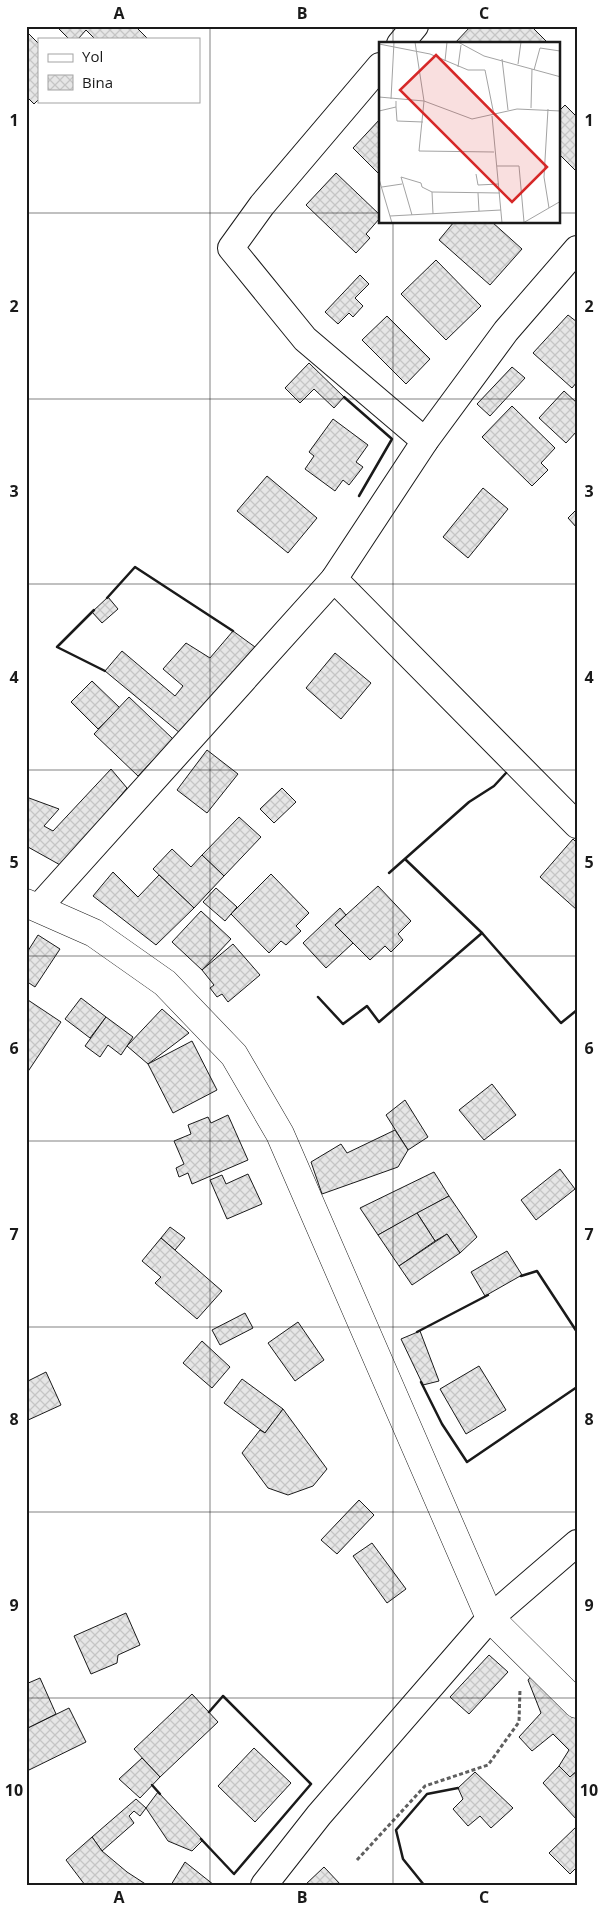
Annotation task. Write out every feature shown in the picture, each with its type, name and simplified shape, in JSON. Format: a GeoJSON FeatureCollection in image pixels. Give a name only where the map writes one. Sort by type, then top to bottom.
{"type":"FeatureCollection","features":[{"type":"Feature","properties":{"kind":"street"},"geometry":{"type":"LineString","coordinates":[[402,42],[414,26]]}},
{"type":"Feature","properties":{"kind":"street"},"geometry":{"type":"LineString","coordinates":[[379,67],[262,206],[231,248],[305,339],[425,441]]}},
{"type":"Feature","properties":{"kind":"street"},"geometry":{"type":"LineString","coordinates":[[572,265],[506,331],[425,441],[334,579],[32,905],[94,933],[165,984],[234,1055],[280,1134],[490,1618],[577,1704]]}},
{"type":"Feature","properties":{"kind":"street"},"geometry":{"type":"LineString","coordinates":[[334,579],[577,825]]}},
{"type":"Feature","properties":{"kind":"street"},"geometry":{"type":"LineString","coordinates":[[264,1885],[319,1815],[490,1618],[577,1543]]}},
{"type":"Feature","properties":{"kind":"path"},"geometry":{"type":"LineString","coordinates":[[357,1860],[425,1786],[488,1765],[519,1722],[522,1650]]}},
{"type":"Feature","properties":{"kind":"building"},"geometry":{"type":"Polygon","coordinates":[[[56,26],[135,26],[147,38],[94,38],[86,30],[79,38],[68,38],[56,26]]]}},
{"type":"Feature","properties":{"kind":"building"},"geometry":{"type":"Polygon","coordinates":[[[471,26],[531,26],[547,42],[456,42],[471,26]]]}},
{"type":"Feature","properties":{"kind":"building"},"geometry":{"type":"Polygon","coordinates":[[[29,34],[38,43],[38,100],[34,104],[26,96],[26,36],[29,34]]]}},
{"type":"Feature","properties":{"kind":"building"},"geometry":{"type":"Polygon","coordinates":[[[565,105],[577,117],[577,172],[560,155],[560,110],[565,105]]]}},
{"type":"Feature","properties":{"kind":"building"},"geometry":{"type":"Polygon","coordinates":[[[379,120],[379,174],[353,148],[379,120]]]}},
{"type":"Feature","properties":{"kind":"building"},"geometry":{"type":"Polygon","coordinates":[[[336,173],[379,214],[379,219],[366,234],[370,238],[356,253],[306,205],[336,173]]]}},
{"type":"Feature","properties":{"kind":"building"},"geometry":{"type":"Polygon","coordinates":[[[452,224],[494,224],[522,249],[490,285],[439,240],[452,224]]]}},
{"type":"Feature","properties":{"kind":"building"},"geometry":{"type":"Polygon","coordinates":[[[436,260],[481,306],[446,340],[401,294],[436,260]]]}},
{"type":"Feature","properties":{"kind":"building"},"geometry":{"type":"Polygon","coordinates":[[[360,275],[369,284],[355,298],[363,306],[353,317],[349,313],[338,324],[325,312],[360,275]]]}},
{"type":"Feature","properties":{"kind":"building"},"geometry":{"type":"Polygon","coordinates":[[[568,315],[577,322],[577,382],[572,388],[533,353],[568,315]]]}},
{"type":"Feature","properties":{"kind":"building"},"geometry":{"type":"Polygon","coordinates":[[[387,316],[430,359],[406,384],[362,340],[387,316]]]}},
{"type":"Feature","properties":{"kind":"building"},"geometry":{"type":"Polygon","coordinates":[[[309,363],[344,397],[334,408],[314,389],[300,403],[285,388],[309,363]]]}},
{"type":"Feature","properties":{"kind":"building"},"geometry":{"type":"Polygon","coordinates":[[[512,367],[525,378],[490,416],[477,404],[512,367]]]}},
{"type":"Feature","properties":{"kind":"building"},"geometry":{"type":"Polygon","coordinates":[[[564,391],[577,403],[577,431],[566,443],[539,418],[564,391]]]}},
{"type":"Feature","properties":{"kind":"building"},"geometry":{"type":"Polygon","coordinates":[[[512,406],[555,448],[541,463],[548,470],[532,486],[482,437],[512,406]]]}},
{"type":"Feature","properties":{"kind":"building"},"geometry":{"type":"Polygon","coordinates":[[[333,419],[368,445],[356,462],[363,467],[349,485],[343,480],[335,491],[305,469],[314,456],[309,452],[333,419]]]}},
{"type":"Feature","properties":{"kind":"building"},"geometry":{"type":"Polygon","coordinates":[[[267,476],[317,518],[288,553],[237,511],[267,476]]]}},
{"type":"Feature","properties":{"kind":"building"},"geometry":{"type":"Polygon","coordinates":[[[483,488],[508,509],[468,558],[443,537],[483,488]]]}},
{"type":"Feature","properties":{"kind":"building"},"geometry":{"type":"Polygon","coordinates":[[[577,509],[577,528],[568,518],[577,509]]]}},
{"type":"Feature","properties":{"kind":"building"},"geometry":{"type":"Polygon","coordinates":[[[108,597],[118,609],[102,623],[92,612],[108,597]]]}},
{"type":"Feature","properties":{"kind":"building"},"geometry":{"type":"Polygon","coordinates":[[[233,631],[255,647],[180,733],[105,671],[122,651],[175,696],[183,686],[163,669],[186,643],[210,658],[233,631]]]}},
{"type":"Feature","properties":{"kind":"building"},"geometry":{"type":"Polygon","coordinates":[[[335,653],[371,683],[341,719],[306,688],[335,653]]]}},
{"type":"Feature","properties":{"kind":"building"},"geometry":{"type":"Polygon","coordinates":[[[92,681],[120,708],[98,729],[71,702],[92,681]]]}},
{"type":"Feature","properties":{"kind":"building"},"geometry":{"type":"Polygon","coordinates":[[[129,697],[173,739],[138,776],[94,734],[129,697]]]}},
{"type":"Feature","properties":{"kind":"building"},"geometry":{"type":"Polygon","coordinates":[[[207,750],[238,774],[207,813],[177,790],[207,750]]]}},
{"type":"Feature","properties":{"kind":"building"},"geometry":{"type":"Polygon","coordinates":[[[111,769],[127,788],[62,866],[28,847],[26,848],[26,800],[29,798],[59,809],[44,826],[53,831],[111,769]]]}},
{"type":"Feature","properties":{"kind":"building"},"geometry":{"type":"Polygon","coordinates":[[[282,788],[296,802],[274,823],[260,809],[282,788]]]}},
{"type":"Feature","properties":{"kind":"building"},"geometry":{"type":"Polygon","coordinates":[[[239,817],[261,837],[224,876],[202,855],[239,817]]]}},
{"type":"Feature","properties":{"kind":"building"},"geometry":{"type":"Polygon","coordinates":[[[573,839],[577,843],[577,910],[540,877],[573,839]]]}},
{"type":"Feature","properties":{"kind":"building"},"geometry":{"type":"Polygon","coordinates":[[[172,849],[191,867],[202,855],[224,876],[194,908],[153,869],[172,849]]]}},
{"type":"Feature","properties":{"kind":"building"},"geometry":{"type":"Polygon","coordinates":[[[113,872],[138,897],[159,875],[194,908],[156,945],[93,896],[113,872]]]}},
{"type":"Feature","properties":{"kind":"building"},"geometry":{"type":"Polygon","coordinates":[[[271,874],[309,913],[296,926],[301,931],[286,945],[281,941],[269,953],[231,914],[271,874]]]}},
{"type":"Feature","properties":{"kind":"building"},"geometry":{"type":"Polygon","coordinates":[[[378,886],[411,921],[398,934],[403,940],[391,952],[385,946],[370,960],[335,925],[378,886]]]}},
{"type":"Feature","properties":{"kind":"building"},"geometry":{"type":"Polygon","coordinates":[[[216,888],[237,907],[225,921],[203,902],[216,888]]]}},
{"type":"Feature","properties":{"kind":"building"},"geometry":{"type":"Polygon","coordinates":[[[340,908],[346,915],[335,925],[353,943],[326,968],[303,943],[340,908]]]}},
{"type":"Feature","properties":{"kind":"building"},"geometry":{"type":"Polygon","coordinates":[[[201,911],[231,939],[202,970],[172,942],[201,911]]]}},
{"type":"Feature","properties":{"kind":"building"},"geometry":{"type":"Polygon","coordinates":[[[38,935],[60,949],[35,987],[26,981],[26,954],[38,935]]]}},
{"type":"Feature","properties":{"kind":"building"},"geometry":{"type":"Polygon","coordinates":[[[233,944],[260,975],[228,1002],[222,994],[217,997],[210,988],[214,985],[202,970],[233,944]]]}},
{"type":"Feature","properties":{"kind":"building"},"geometry":{"type":"Polygon","coordinates":[[[81,998],[106,1017],[90,1038],[65,1019],[81,998]]]}},
{"type":"Feature","properties":{"kind":"building"},"geometry":{"type":"Polygon","coordinates":[[[28,1000],[61,1022],[27,1073],[26,1003],[28,1000]]]}},
{"type":"Feature","properties":{"kind":"building"},"geometry":{"type":"Polygon","coordinates":[[[162,1009],[189,1033],[148,1064],[127,1046],[162,1009]]]}},
{"type":"Feature","properties":{"kind":"building"},"geometry":{"type":"Polygon","coordinates":[[[106,1017],[133,1037],[121,1055],[108,1045],[100,1057],[85,1046],[106,1017]]]}},
{"type":"Feature","properties":{"kind":"building"},"geometry":{"type":"Polygon","coordinates":[[[192,1041],[217,1090],[173,1113],[148,1064],[192,1041]]]}},
{"type":"Feature","properties":{"kind":"building"},"geometry":{"type":"Polygon","coordinates":[[[492,1084],[516,1115],[484,1140],[459,1110],[492,1084]]]}},
{"type":"Feature","properties":{"kind":"building"},"geometry":{"type":"Polygon","coordinates":[[[405,1100],[428,1137],[408,1150],[386,1115],[405,1100]]]}},
{"type":"Feature","properties":{"kind":"building"},"geometry":{"type":"Polygon","coordinates":[[[228,1115],[248,1160],[192,1184],[188,1173],[179,1177],[176,1168],[184,1164],[174,1141],[191,1134],[188,1125],[208,1117],[211,1123],[228,1115]]]}},
{"type":"Feature","properties":{"kind":"building"},"geometry":{"type":"Polygon","coordinates":[[[395,1130],[408,1150],[398,1167],[322,1194],[311,1162],[341,1144],[347,1153],[395,1130]]]}},
{"type":"Feature","properties":{"kind":"building"},"geometry":{"type":"Polygon","coordinates":[[[560,1169],[575,1189],[536,1220],[521,1200],[560,1169]]]}},
{"type":"Feature","properties":{"kind":"building"},"geometry":{"type":"Polygon","coordinates":[[[434,1172],[449,1196],[378,1235],[360,1208],[434,1172]]]}},
{"type":"Feature","properties":{"kind":"building"},"geometry":{"type":"Polygon","coordinates":[[[248,1174],[262,1204],[227,1219],[210,1180],[222,1175],[226,1184],[248,1174]]]}},
{"type":"Feature","properties":{"kind":"building"},"geometry":{"type":"Polygon","coordinates":[[[449,1196],[477,1237],[460,1253],[447,1234],[435,1241],[417,1213],[449,1196]]]}},
{"type":"Feature","properties":{"kind":"building"},"geometry":{"type":"Polygon","coordinates":[[[417,1213],[435,1241],[399,1266],[378,1235],[417,1213]]]}},
{"type":"Feature","properties":{"kind":"building"},"geometry":{"type":"Polygon","coordinates":[[[170,1227],[185,1238],[175,1250],[161,1238],[170,1227]]]}},
{"type":"Feature","properties":{"kind":"building"},"geometry":{"type":"Polygon","coordinates":[[[447,1234],[460,1253],[412,1285],[399,1266],[447,1234]]]}},
{"type":"Feature","properties":{"kind":"building"},"geometry":{"type":"Polygon","coordinates":[[[161,1238],[222,1291],[197,1319],[155,1283],[161,1277],[142,1261],[161,1238]]]}},
{"type":"Feature","properties":{"kind":"building"},"geometry":{"type":"Polygon","coordinates":[[[507,1251],[522,1275],[485,1296],[471,1272],[507,1251]]]}},
{"type":"Feature","properties":{"kind":"building"},"geometry":{"type":"Polygon","coordinates":[[[245,1313],[253,1328],[220,1345],[212,1330],[245,1313]]]}},
{"type":"Feature","properties":{"kind":"building"},"geometry":{"type":"Polygon","coordinates":[[[298,1322],[324,1360],[295,1381],[268,1343],[298,1322]]]}},
{"type":"Feature","properties":{"kind":"building"},"geometry":{"type":"Polygon","coordinates":[[[420,1331],[439,1381],[423,1385],[401,1339],[420,1331]]]}},
{"type":"Feature","properties":{"kind":"building"},"geometry":{"type":"Polygon","coordinates":[[[202,1341],[230,1367],[212,1388],[183,1363],[202,1341]]]}},
{"type":"Feature","properties":{"kind":"building"},"geometry":{"type":"Polygon","coordinates":[[[479,1366],[506,1410],[466,1434],[440,1389],[479,1366]]]}},
{"type":"Feature","properties":{"kind":"building"},"geometry":{"type":"Polygon","coordinates":[[[46,1372],[61,1405],[26,1421],[26,1382],[46,1372]]]}},
{"type":"Feature","properties":{"kind":"building"},"geometry":{"type":"Polygon","coordinates":[[[242,1379],[283,1409],[265,1433],[224,1403],[242,1379]]]}},
{"type":"Feature","properties":{"kind":"building"},"geometry":{"type":"Polygon","coordinates":[[[283,1409],[327,1469],[313,1486],[288,1495],[268,1488],[242,1453],[260,1430],[265,1433],[283,1409]]]}},
{"type":"Feature","properties":{"kind":"building"},"geometry":{"type":"Polygon","coordinates":[[[359,1500],[374,1515],[337,1554],[321,1540],[359,1500]]]}},
{"type":"Feature","properties":{"kind":"building"},"geometry":{"type":"Polygon","coordinates":[[[372,1543],[406,1589],[387,1603],[353,1556],[372,1543]]]}},
{"type":"Feature","properties":{"kind":"building"},"geometry":{"type":"Polygon","coordinates":[[[126,1613],[140,1645],[118,1655],[117,1663],[91,1674],[74,1636],[126,1613]]]}},
{"type":"Feature","properties":{"kind":"building"},"geometry":{"type":"Polygon","coordinates":[[[489,1655],[508,1672],[469,1714],[450,1697],[489,1655]]]}},
{"type":"Feature","properties":{"kind":"building"},"geometry":{"type":"Polygon","coordinates":[[[534,1673],[577,1719],[577,1771],[570,1777],[559,1766],[569,1750],[553,1734],[532,1751],[519,1737],[541,1713],[528,1680],[534,1673]]]}},
{"type":"Feature","properties":{"kind":"building"},"geometry":{"type":"Polygon","coordinates":[[[40,1678],[56,1714],[26,1729],[26,1684],[40,1678]]]}},
{"type":"Feature","properties":{"kind":"building"},"geometry":{"type":"Polygon","coordinates":[[[192,1694],[218,1722],[160,1777],[134,1749],[192,1694]]]}},
{"type":"Feature","properties":{"kind":"building"},"geometry":{"type":"Polygon","coordinates":[[[69,1708],[86,1742],[29,1770],[26,1765],[26,1729],[69,1708]]]}},
{"type":"Feature","properties":{"kind":"building"},"geometry":{"type":"Polygon","coordinates":[[[254,1748],[291,1783],[255,1822],[218,1786],[254,1748]]]}},
{"type":"Feature","properties":{"kind":"building"},"geometry":{"type":"Polygon","coordinates":[[[142,1758],[160,1777],[140,1798],[119,1779],[142,1758]]]}},
{"type":"Feature","properties":{"kind":"building"},"geometry":{"type":"Polygon","coordinates":[[[559,1766],[570,1777],[577,1771],[577,1820],[543,1783],[559,1766]]]}},
{"type":"Feature","properties":{"kind":"building"},"geometry":{"type":"Polygon","coordinates":[[[475,1772],[513,1808],[491,1828],[480,1816],[468,1826],[453,1809],[463,1799],[458,1788],[475,1772]]]}},
{"type":"Feature","properties":{"kind":"building"},"geometry":{"type":"Polygon","coordinates":[[[158,1792],[203,1840],[192,1851],[168,1841],[146,1808],[158,1792]]]}},
{"type":"Feature","properties":{"kind":"building"},"geometry":{"type":"Polygon","coordinates":[[[136,1799],[146,1808],[140,1816],[134,1811],[129,1816],[134,1823],[102,1851],[92,1837],[136,1799]]]}},
{"type":"Feature","properties":{"kind":"building"},"geometry":{"type":"Polygon","coordinates":[[[577,1826],[577,1867],[570,1874],[549,1853],[577,1826]]]}},
{"type":"Feature","properties":{"kind":"building"},"geometry":{"type":"Polygon","coordinates":[[[92,1837],[102,1851],[127,1872],[147,1885],[85,1885],[66,1860],[92,1837]]]}},
{"type":"Feature","properties":{"kind":"building"},"geometry":{"type":"Polygon","coordinates":[[[185,1862],[214,1885],[171,1885],[185,1862]]]}},
{"type":"Feature","properties":{"kind":"building"},"geometry":{"type":"Polygon","coordinates":[[[324,1867],[341,1885],[305,1885],[324,1867]]]}},
{"type":"Feature","properties":{"kind":"wall"},"geometry":{"type":"LineString","coordinates":[[344,397],[392,439],[359,496]]}},
{"type":"Feature","properties":{"kind":"wall"},"geometry":{"type":"LineString","coordinates":[[107,598],[135,567],[233,631]]}},
{"type":"Feature","properties":{"kind":"wall"},"geometry":{"type":"LineString","coordinates":[[94,610],[57,647],[105,671]]}},
{"type":"Feature","properties":{"kind":"wall"},"geometry":{"type":"LineString","coordinates":[[389,873],[469,802],[494,786],[506,773]]}},
{"type":"Feature","properties":{"kind":"wall"},"geometry":{"type":"LineString","coordinates":[[406,860],[482,933],[561,1023],[577,1010]]}},
{"type":"Feature","properties":{"kind":"wall"},"geometry":{"type":"LineString","coordinates":[[318,997],[343,1024],[367,1006],[379,1022],[482,933]]}},
{"type":"Feature","properties":{"kind":"wall"},"geometry":{"type":"LineString","coordinates":[[521,1276],[537,1271],[577,1332]]}},
{"type":"Feature","properties":{"kind":"wall"},"geometry":{"type":"LineString","coordinates":[[417,1332],[488,1295]]}},
{"type":"Feature","properties":{"kind":"wall"},"geometry":{"type":"LineString","coordinates":[[421,1382],[442,1424],[467,1462],[577,1387]]}},
{"type":"Feature","properties":{"kind":"wall"},"geometry":{"type":"LineString","coordinates":[[201,1839],[234,1874],[311,1784],[223,1696],[209,1712]]}},
{"type":"Feature","properties":{"kind":"wall"},"geometry":{"type":"LineString","coordinates":[[152,1785],[160,1794]]}},
{"type":"Feature","properties":{"kind":"wall"},"geometry":{"type":"LineString","coordinates":[[424,1885],[403,1859],[396,1830],[427,1794],[458,1788]]}}]}
